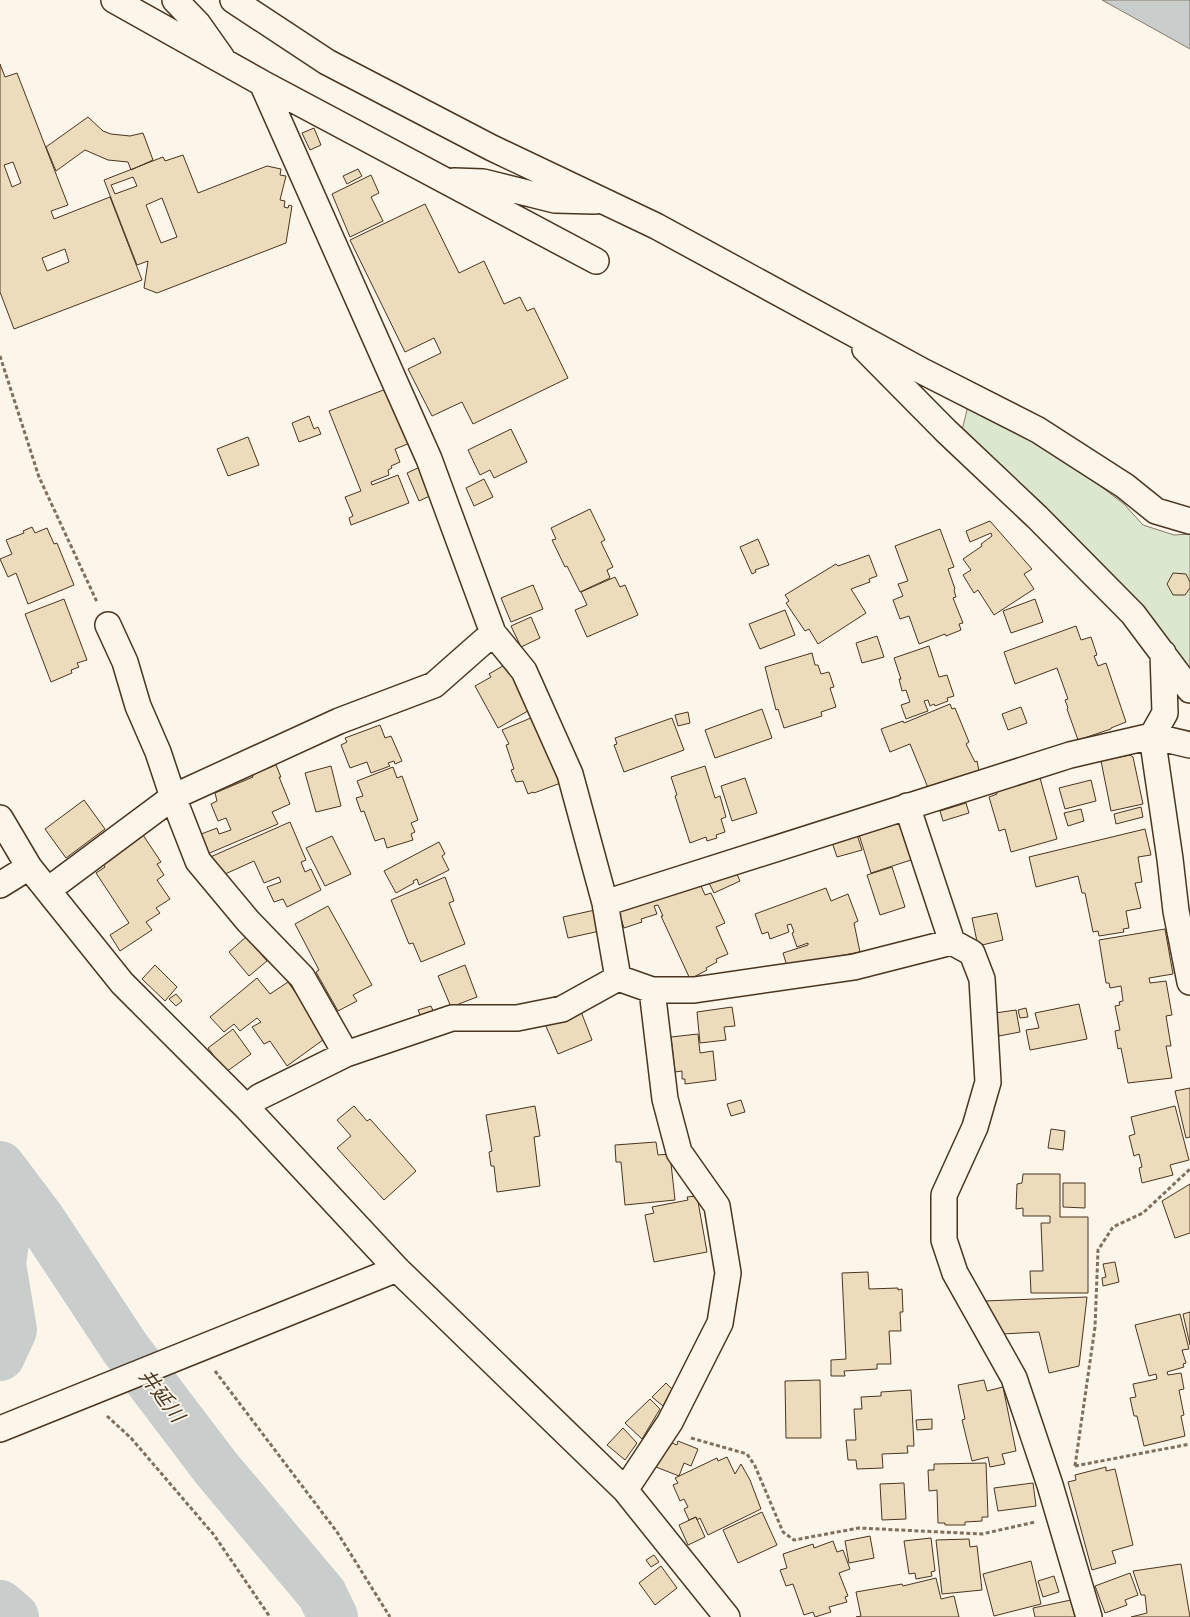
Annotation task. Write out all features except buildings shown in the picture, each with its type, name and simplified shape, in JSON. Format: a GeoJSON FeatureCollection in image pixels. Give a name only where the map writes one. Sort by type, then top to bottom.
{"type":"FeatureCollection","features":[{"type":"Feature","properties":{"kind":"street"},"geometry":{"type":"LineString","coordinates":[[114,0],[262,83],[596,261]]}},
{"type":"Feature","properties":{"kind":"street"},"geometry":{"type":"LineString","coordinates":[[175,0],[198,24],[225,62]]}},
{"type":"Feature","properties":{"kind":"street"},"geometry":{"type":"LineString","coordinates":[[233,0],[327,62],[492,148],[656,226],[924,372],[1038,430],[1125,486],[1156,511],[1190,521]]}},
{"type":"Feature","properties":{"kind":"street"},"geometry":{"type":"LineString","coordinates":[[262,83],[429,459],[493,633],[524,671],[570,774],[605,903],[618,978]]}},
{"type":"Feature","properties":{"kind":"street"},"geometry":{"type":"LineString","coordinates":[[444,180],[483,182],[555,200],[605,202]]}},
{"type":"Feature","properties":{"kind":"street"},"geometry":{"type":"LineString","coordinates":[[845,329],[1133,614],[1190,690]]}},
{"type":"Feature","properties":{"kind":"street"},"geometry":{"type":"LineString","coordinates":[[108,625],[125,662],[138,706],[158,752],[172,797],[198,861],[248,921],[302,977],[346,1054]]}},
{"type":"Feature","properties":{"kind":"street"},"geometry":{"type":"LineString","coordinates":[[48,890],[172,797],[339,721],[434,685],[493,633]]}},
{"type":"Feature","properties":{"kind":"street"},"geometry":{"type":"LineString","coordinates":[[1163,653],[1165,713],[1152,736],[1176,911],[1190,982]]}},
{"type":"Feature","properties":{"kind":"street"},"geometry":{"type":"LineString","coordinates":[[605,903],[1070,755],[1152,736],[1190,745]]}},
{"type":"Feature","properties":{"kind":"street"},"geometry":{"type":"LineString","coordinates":[[907,806],[952,942],[972,953],[982,979],[988,1082],[975,1128],[944,1195],[944,1240],[955,1273],[1014,1378],[1060,1517],[1089,1617]]}},
{"type":"Feature","properties":{"kind":"street"},"geometry":{"type":"LineString","coordinates":[[0,818],[29,867],[122,983],[247,1108],[396,1269],[625,1490],[727,1617]]}},
{"type":"Feature","properties":{"kind":"street"},"geometry":{"type":"LineString","coordinates":[[0,885],[29,867]]}},
{"type":"Feature","properties":{"kind":"street"},"geometry":{"type":"LineString","coordinates":[[247,1108],[259,1097],[346,1054],[452,1018],[517,1018],[562,1008],[618,978],[652,990],[694,990],[854,967],[952,942]]}},
{"type":"Feature","properties":{"kind":"street"},"geometry":{"type":"LineString","coordinates":[[625,1490],[664,1430],[720,1324],[728,1272],[717,1206],[679,1152],[665,1099],[652,990]]}},
{"type":"Feature","properties":{"kind":"street"},"geometry":{"type":"LineString","coordinates":[[0,1429],[396,1269]]}},
{"type":"Feature","properties":{"kind":"path"},"geometry":{"type":"LineString","coordinates":[[0,356],[39,476],[108,625]]}},
{"type":"Feature","properties":{"kind":"path"},"geometry":{"type":"LineString","coordinates":[[1075,1466],[1095,1327],[1098,1250],[1113,1227],[1143,1213],[1190,1169]]}},
{"type":"Feature","properties":{"kind":"path"},"geometry":{"type":"LineString","coordinates":[[201,1349],[210,1365],[337,1532],[390,1617]]}},
{"type":"Feature","properties":{"kind":"path"},"geometry":{"type":"LineString","coordinates":[[90,1393],[214,1535],[270,1617]]}},
{"type":"Feature","properties":{"kind":"path"},"geometry":{"type":"LineString","coordinates":[[664,1430],[747,1454],[783,1532],[794,1540],[859,1528],[982,1534],[1060,1517]]}},
{"type":"Feature","properties":{"kind":"path"},"geometry":{"type":"LineString","coordinates":[[1046,1474],[1075,1466],[1190,1444]]}},
{"type":"Feature","properties":{"kind":"green space"},"geometry":{"type":"Polygon","coordinates":[[[968,406],[1070,463],[1124,504],[1143,525],[1174,535],[1190,534],[1190,689],[960,438],[968,406]]]}},
{"type":"Feature","properties":{"kind":"shaded area"},"geometry":{"type":"Polygon","coordinates":[[[1102,0],[1190,0],[1190,49],[1102,0]]]}},
{"type":"Feature","properties":{"kind":"waterway","name":"井延川"},"geometry":{"type":"LineString","coordinates":[[0,1166],[40,1219],[125,1348],[216,1468],[322,1594],[333,1617]]}},
{"type":"Feature","properties":{"kind":"waterway","name":"井延川"},"geometry":{"type":"LineString","coordinates":[[0,1212],[6,1228],[1,1264],[12,1330],[0,1356]]}},
{"type":"Feature","properties":{"kind":"waterway","name":"井延川"},"geometry":{"type":"LineString","coordinates":[[0,1605],[14,1617]]}}]}
